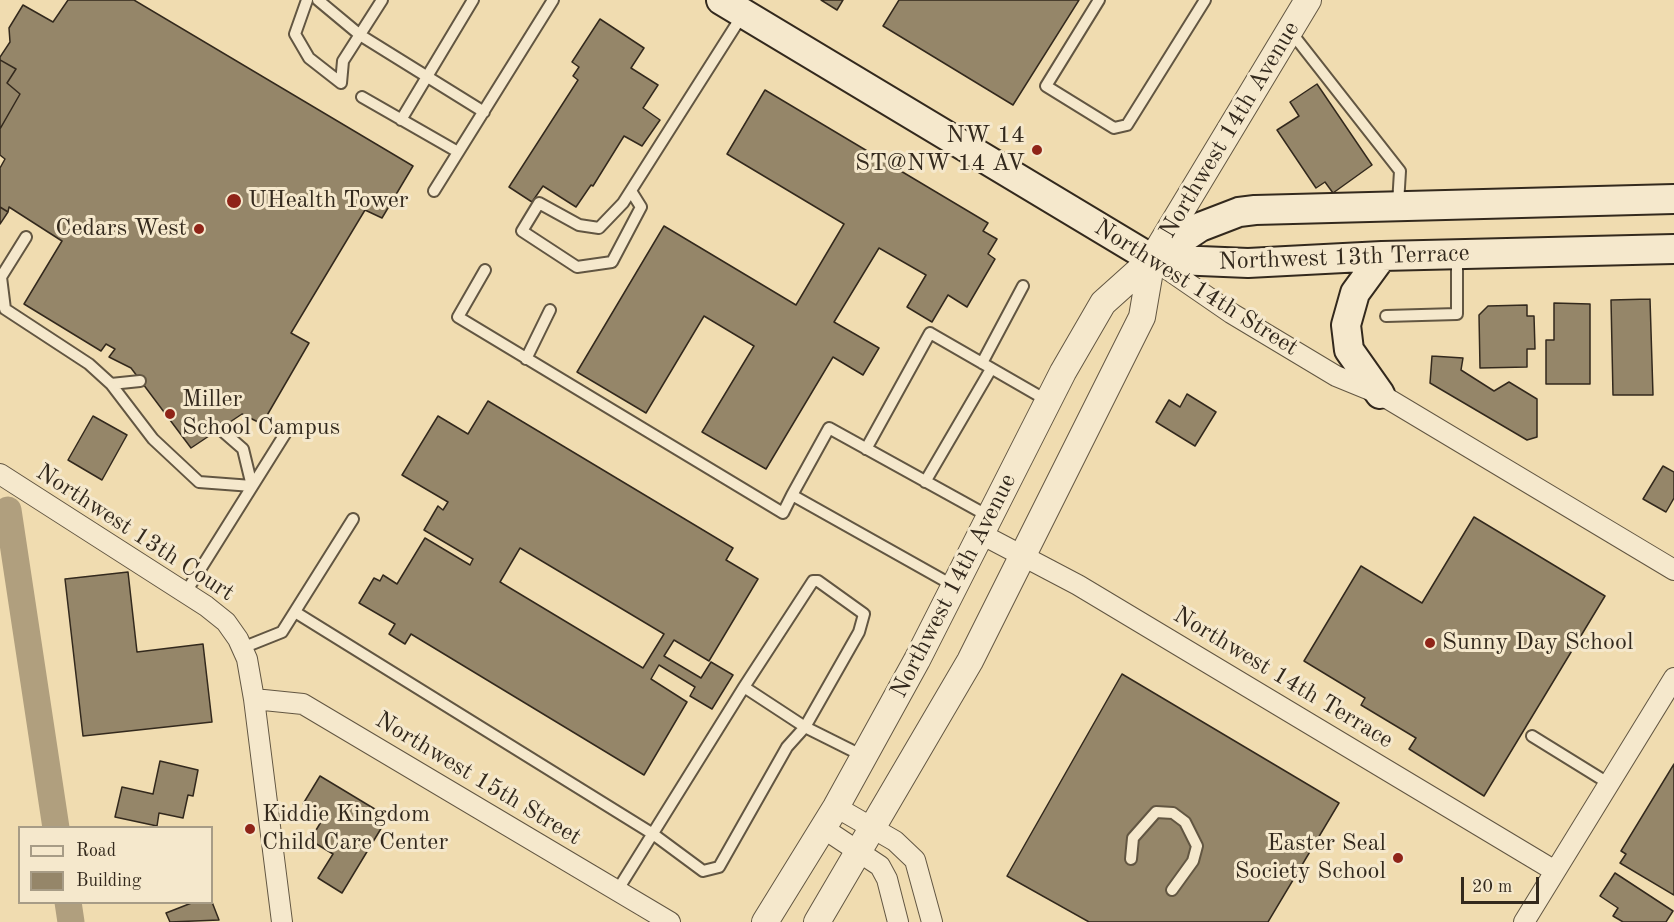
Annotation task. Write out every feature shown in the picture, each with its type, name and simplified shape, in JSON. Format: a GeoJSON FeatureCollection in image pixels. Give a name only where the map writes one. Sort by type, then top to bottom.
{"type":"FeatureCollection","features":[{"type":"Feature","properties":{"kind":"main road","name":"Northwest 14th Street"},"geometry":{"type":"LineString","coordinates":[[732,7],[1152,259]]}},
{"type":"Feature","properties":{"kind":"main road","name":"Northwest 13th Terrace"},"geometry":{"type":"LineString","coordinates":[[1152,259],[1200,227],[1239,212],[1398,205],[1674,200]]}},
{"type":"Feature","properties":{"kind":"main road","name":"Northwest 13th Terrace"},"geometry":{"type":"LineString","coordinates":[[1152,259],[1248,263],[1382,256],[1674,249]]}},
{"type":"Feature","properties":{"kind":"main road"},"geometry":{"type":"LineString","coordinates":[[1380,394],[1348,350],[1346,325],[1355,293],[1382,256]]}},
{"type":"Feature","properties":{"kind":"street","name":"Northwest 14th Avenue"},"geometry":{"type":"LineString","coordinates":[[765,922],[830,817],[864,756],[1048,401],[1103,303],[1152,259],[1291,32],[1308,0]]}},
{"type":"Feature","properties":{"kind":"street","name":"Northwest 14th Avenue"},"geometry":{"type":"LineString","coordinates":[[817,922],[874,829],[959,681],[1142,317],[1152,259]]}},
{"type":"Feature","properties":{"kind":"street","name":"Northwest 14th Street"},"geometry":{"type":"LineString","coordinates":[[1152,259],[1232,313],[1336,376],[1380,394],[1674,570]]}},
{"type":"Feature","properties":{"kind":"street","name":"Northwest 13th Court"},"geometry":{"type":"LineString","coordinates":[[0,474],[186,592],[226,622],[242,648],[254,699],[282,922]]}},
{"type":"Feature","properties":{"kind":"street","name":"Northwest 14th Terrace"},"geometry":{"type":"LineString","coordinates":[[985,526],[1021,555],[1078,585],[1556,872]]}},
{"type":"Feature","properties":{"kind":"street"},"geometry":{"type":"LineString","coordinates":[[1524,922],[1674,678]]}},
{"type":"Feature","properties":{"kind":"street","name":"Northwest 15th Street"},"geometry":{"type":"LineString","coordinates":[[254,699],[303,704],[670,922]]}},
{"type":"Feature","properties":{"kind":"street"},"geometry":{"type":"LineString","coordinates":[[830,817],[874,829],[895,841],[915,860],[932,922]]}},
{"type":"Feature","properties":{"kind":"street"},"geometry":{"type":"LineString","coordinates":[[830,817],[860,852],[880,866],[887,879],[898,922]]}},
{"type":"Feature","properties":{"kind":"lane"},"geometry":{"type":"LineString","coordinates":[[307,0],[295,34],[309,58],[341,82],[343,61],[382,0]]}},
{"type":"Feature","properties":{"kind":"lane"},"geometry":{"type":"LineString","coordinates":[[318,0],[360,35],[484,112]]}},
{"type":"Feature","properties":{"kind":"lane"},"geometry":{"type":"LineString","coordinates":[[401,120],[472,0]]}},
{"type":"Feature","properties":{"kind":"lane"},"geometry":{"type":"LineString","coordinates":[[434,191],[553,0]]}},
{"type":"Feature","properties":{"kind":"lane"},"geometry":{"type":"LineString","coordinates":[[1099,0],[1046,86],[1114,128],[1127,125],[1205,0]]}},
{"type":"Feature","properties":{"kind":"lane"},"geometry":{"type":"LineString","coordinates":[[631,190],[640,207],[612,262],[577,267],[522,231],[539,203],[579,225],[599,228],[631,190],[732,7]]}},
{"type":"Feature","properties":{"kind":"lane"},"geometry":{"type":"LineString","coordinates":[[1291,32],[1400,171],[1398,205]]}},
{"type":"Feature","properties":{"kind":"lane"},"geometry":{"type":"LineString","coordinates":[[362,97],[458,152]]}},
{"type":"Feature","properties":{"kind":"lane"},"geometry":{"type":"LineString","coordinates":[[26,237],[1,277],[5,309],[89,364],[111,384],[153,439],[199,482],[252,486]]}},
{"type":"Feature","properties":{"kind":"lane"},"geometry":{"type":"LineString","coordinates":[[1386,316],[1457,314],[1457,254]]}},
{"type":"Feature","properties":{"kind":"lane"},"geometry":{"type":"LineString","coordinates":[[485,270],[458,317],[783,513],[829,428],[926,482],[985,526]]}},
{"type":"Feature","properties":{"kind":"lane"},"geometry":{"type":"LineString","coordinates":[[926,482],[987,366],[1023,286]]}},
{"type":"Feature","properties":{"kind":"lane"},"geometry":{"type":"LineString","coordinates":[[526,359],[550,310]]}},
{"type":"Feature","properties":{"kind":"lane"},"geometry":{"type":"LineString","coordinates":[[866,449],[930,333],[1048,401]]}},
{"type":"Feature","properties":{"kind":"lane"},"geometry":{"type":"LineString","coordinates":[[111,384],[140,381]]}},
{"type":"Feature","properties":{"kind":"lane"},"geometry":{"type":"LineString","coordinates":[[220,429],[243,449],[252,486]]}},
{"type":"Feature","properties":{"kind":"lane"},"geometry":{"type":"LineString","coordinates":[[186,592],[285,434]]}},
{"type":"Feature","properties":{"kind":"lane"},"geometry":{"type":"LineString","coordinates":[[792,495],[954,586]]}},
{"type":"Feature","properties":{"kind":"lane"},"geometry":{"type":"LineString","coordinates":[[242,648],[282,632],[353,519]]}},
{"type":"Feature","properties":{"kind":"lane"},"geometry":{"type":"LineString","coordinates":[[295,612],[652,834],[703,871],[719,867],[787,747],[805,727],[864,619],[862,610],[818,580],[813,581],[744,687],[652,834],[617,891]]}},
{"type":"Feature","properties":{"kind":"lane"},"geometry":{"type":"LineString","coordinates":[[744,687],[805,727],[864,756]]}},
{"type":"Feature","properties":{"kind":"lane"},"geometry":{"type":"LineString","coordinates":[[1532,736],[1608,783]]}},
{"type":"Feature","properties":{"kind":"lane"},"geometry":{"type":"LineString","coordinates":[[1131,859],[1133,838],[1156,812],[1173,813],[1185,822],[1197,846],[1193,861],[1172,890]]}},
{"type":"Feature","properties":{"kind":"building","name":"Cedars West"},"geometry":{"type":"Polygon","coordinates":[[[68,0],[134,0],[413,166],[382,218],[365,210],[291,333],[309,343],[262,424],[242,414],[191,448],[131,368],[109,357],[115,349],[106,344],[101,351],[24,304],[62,241],[9,207],[8,212],[0,207],[0,168],[5,159],[0,155],[0,129],[20,94],[7,83],[16,69],[0,60],[0,57],[10,42],[9,28],[23,5],[53,22],[68,0]]]}},
{"type":"Feature","properties":{"kind":"building"},"geometry":{"type":"Polygon","coordinates":[[[821,0],[843,0],[837,10],[821,0]]]}},
{"type":"Feature","properties":{"kind":"building"},"geometry":{"type":"Polygon","coordinates":[[[899,0],[1079,0],[1013,105],[883,26],[899,0]]]}},
{"type":"Feature","properties":{"kind":"building"},"geometry":{"type":"Polygon","coordinates":[[[600,19],[644,48],[631,68],[658,85],[643,108],[660,120],[642,146],[624,136],[593,186],[591,185],[576,207],[543,186],[532,202],[509,187],[578,80],[573,76],[579,67],[572,62],[600,19]]]}},
{"type":"Feature","properties":{"kind":"building"},"geometry":{"type":"Polygon","coordinates":[[[0,60],[16,69],[7,83],[20,94],[0,129],[0,60]]]}},
{"type":"Feature","properties":{"kind":"building"},"geometry":{"type":"Polygon","coordinates":[[[1317,84],[1372,165],[1333,193],[1325,182],[1316,188],[1277,130],[1299,116],[1290,102],[1317,84]]]}},
{"type":"Feature","properties":{"kind":"building"},"geometry":{"type":"Polygon","coordinates":[[[765,90],[988,223],[983,231],[997,239],[988,254],[995,259],[967,307],[948,295],[932,322],[907,307],[926,275],[879,248],[834,322],[879,348],[863,375],[833,357],[766,469],[702,432],[754,346],[704,316],[646,413],[577,372],[664,226],[796,305],[844,224],[727,154],[765,90]]]}},
{"type":"Feature","properties":{"kind":"building"},"geometry":{"type":"Polygon","coordinates":[[[0,207],[8,212],[0,224],[0,207]]]}},
{"type":"Feature","properties":{"kind":"building"},"geometry":{"type":"Polygon","coordinates":[[[1650,299],[1653,395],[1613,395],[1611,300],[1650,299]]]}},
{"type":"Feature","properties":{"kind":"building"},"geometry":{"type":"Polygon","coordinates":[[[1554,303],[1590,304],[1590,384],[1546,384],[1546,340],[1554,340],[1554,303]]]}},
{"type":"Feature","properties":{"kind":"building"},"geometry":{"type":"Polygon","coordinates":[[[1527,305],[1527,316],[1534,316],[1535,349],[1527,349],[1527,367],[1480,368],[1479,315],[1488,306],[1527,305]]]}},
{"type":"Feature","properties":{"kind":"building"},"geometry":{"type":"Polygon","coordinates":[[[1432,356],[1463,358],[1461,370],[1494,391],[1509,382],[1537,399],[1537,437],[1527,440],[1430,383],[1432,356]]]}},
{"type":"Feature","properties":{"kind":"building"},"geometry":{"type":"Polygon","coordinates":[[[1187,394],[1216,412],[1195,446],[1156,422],[1169,400],[1180,407],[1187,394]]]}},
{"type":"Feature","properties":{"kind":"building"},"geometry":{"type":"Polygon","coordinates":[[[488,401],[733,548],[726,560],[758,579],[709,661],[674,640],[664,656],[701,678],[711,662],[733,675],[712,709],[690,696],[695,687],[659,665],[651,679],[687,702],[644,775],[411,634],[405,644],[389,634],[395,624],[359,603],[374,578],[380,581],[383,575],[397,584],[425,538],[470,565],[473,559],[424,530],[438,506],[443,510],[448,502],[402,475],[438,416],[468,434],[488,401]],[[520,548],[500,582],[643,668],[664,634],[520,548]]]}},
{"type":"Feature","properties":{"kind":"building"},"geometry":{"type":"Polygon","coordinates":[[[93,416],[127,435],[102,480],[68,460],[93,416]]]}},
{"type":"Feature","properties":{"kind":"building"},"geometry":{"type":"Polygon","coordinates":[[[1663,466],[1674,472],[1674,498],[1666,512],[1643,499],[1663,466]]]}},
{"type":"Feature","properties":{"kind":"building"},"geometry":{"type":"Polygon","coordinates":[[[1474,517],[1605,596],[1484,796],[1409,749],[1416,738],[1361,705],[1365,698],[1304,661],[1361,566],[1422,603],[1474,517]]]}},
{"type":"Feature","properties":{"kind":"building"},"geometry":{"type":"Polygon","coordinates":[[[128,572],[137,652],[203,644],[212,722],[83,736],[65,579],[128,572]]]}},
{"type":"Feature","properties":{"kind":"building"},"geometry":{"type":"Polygon","coordinates":[[[1122,674],[1339,803],[1268,922],[1089,922],[1007,876],[1122,674]]]}},
{"type":"Feature","properties":{"kind":"building"},"geometry":{"type":"Polygon","coordinates":[[[160,761],[198,770],[193,796],[188,795],[183,818],[159,813],[157,826],[115,817],[122,787],[153,794],[160,761]]]}},
{"type":"Feature","properties":{"kind":"building"},"geometry":{"type":"Polygon","coordinates":[[[1674,764],[1674,895],[1620,863],[1626,854],[1621,851],[1674,764]]]}},
{"type":"Feature","properties":{"kind":"building"},"geometry":{"type":"Polygon","coordinates":[[[320,776],[388,817],[342,893],[318,878],[333,854],[310,840],[324,817],[303,804],[320,776]]]}},
{"type":"Feature","properties":{"kind":"building"},"geometry":{"type":"Polygon","coordinates":[[[1615,873],[1673,911],[1666,922],[1623,922],[1613,916],[1618,908],[1600,896],[1615,873]]]}},
{"type":"Feature","properties":{"kind":"building"},"geometry":{"type":"Polygon","coordinates":[[[189,904],[213,904],[219,920],[170,922],[166,913],[189,904]]]}},
{"type":"Feature","properties":{"kind":"waterway"},"geometry":{"type":"LineString","coordinates":[[8,510],[56,826]]}},
{"type":"Feature","properties":{"kind":"waterway"},"geometry":{"type":"LineString","coordinates":[[68,904],[71,922]]}},
{"type":"Feature","properties":{"kind":"place","name":"NW 14 ST@NW 14 AV"},"geometry":{"type":"Point","coordinates":[1037,150]}},
{"type":"Feature","properties":{"kind":"place","name":"UHealth Tower"},"geometry":{"type":"Point","coordinates":[234,201]}},
{"type":"Feature","properties":{"kind":"place","name":"Cedars West"},"geometry":{"type":"Point","coordinates":[199,229]}},
{"type":"Feature","properties":{"kind":"place","name":"Miller School Campus"},"geometry":{"type":"Point","coordinates":[170,414]}},
{"type":"Feature","properties":{"kind":"place","name":"Sunny Day School"},"geometry":{"type":"Point","coordinates":[1430,643]}},
{"type":"Feature","properties":{"kind":"place","name":"Kiddie Kingdom Child Care Center"},"geometry":{"type":"Point","coordinates":[250,829]}},
{"type":"Feature","properties":{"kind":"place","name":"Easter Seal Society School"},"geometry":{"type":"Point","coordinates":[1398,858]}}]}
